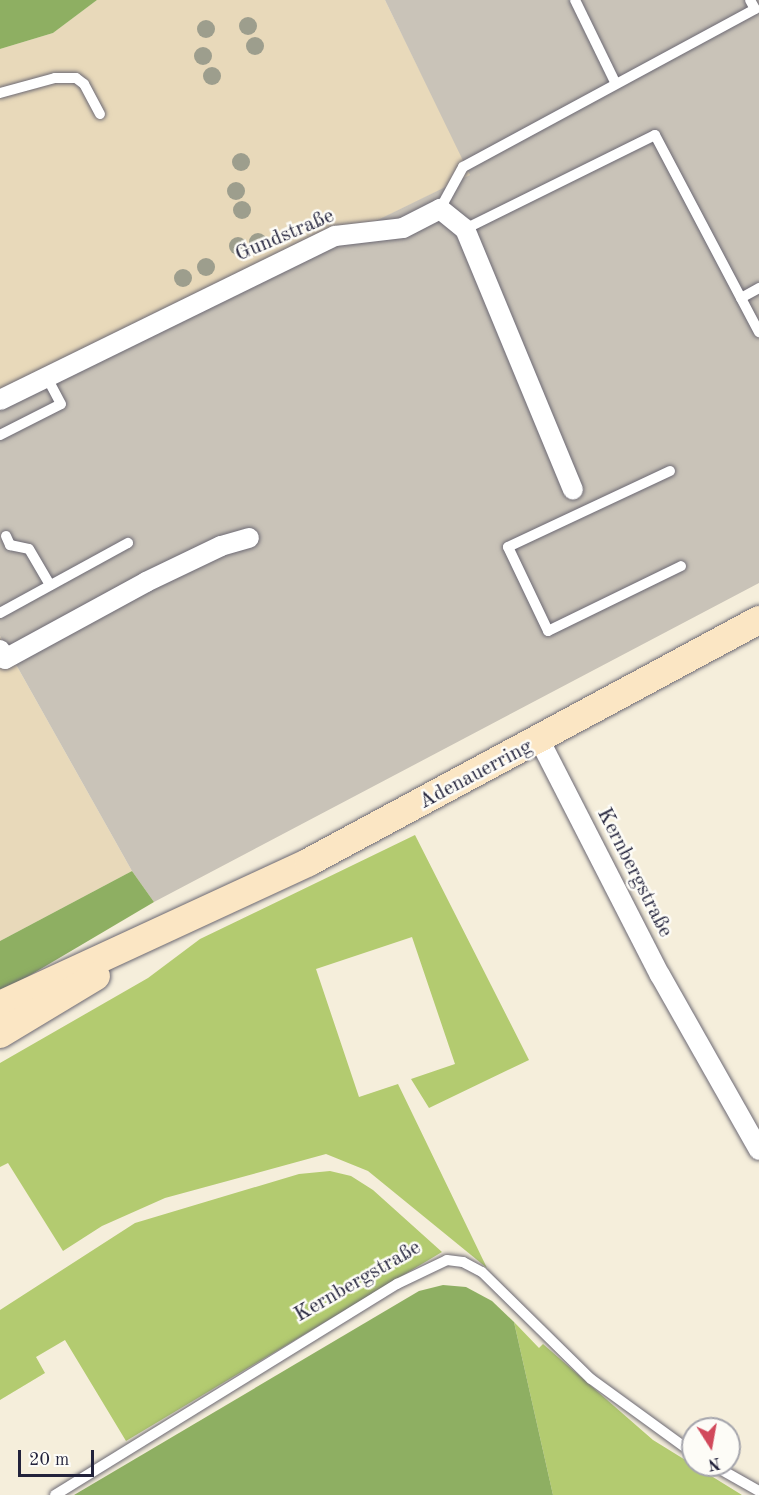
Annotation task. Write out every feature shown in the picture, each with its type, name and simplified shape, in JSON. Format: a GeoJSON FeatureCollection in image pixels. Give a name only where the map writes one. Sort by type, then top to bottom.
{"type":"FeatureCollection","features":[{"type":"Feature","properties":{"kind":"main road","name":"Adenauerring"},"geometry":{"type":"LineString","coordinates":[[0,1034],[188,921],[540,741],[759,620]]}},
{"type":"Feature","properties":{"kind":"main road","name":"Adenauerring"},"geometry":{"type":"LineString","coordinates":[[0,1005],[93,959],[188,921]]}},
{"type":"Feature","properties":{"kind":"street"},"geometry":{"type":"LineString","coordinates":[[440,208],[465,229],[573,490]]}},
{"type":"Feature","properties":{"kind":"street","name":"Gundstraße"},"geometry":{"type":"LineString","coordinates":[[0,400],[335,236],[403,228],[440,208]]}},
{"type":"Feature","properties":{"kind":"street"},"geometry":{"type":"LineString","coordinates":[[2,657],[221,546],[249,538]]}},
{"type":"Feature","properties":{"kind":"street","name":"Kernbergstraße"},"geometry":{"type":"LineString","coordinates":[[540,741],[660,975],[759,1150]]}},
{"type":"Feature","properties":{"kind":"lane"},"geometry":{"type":"LineString","coordinates":[[575,0],[616,84]]}},
{"type":"Feature","properties":{"kind":"lane"},"geometry":{"type":"LineString","coordinates":[[440,208],[463,167],[755,9],[750,0]]}},
{"type":"Feature","properties":{"kind":"lane"},"geometry":{"type":"LineString","coordinates":[[0,93],[55,78],[76,78],[84,84],[100,114]]}},
{"type":"Feature","properties":{"kind":"lane"},"geometry":{"type":"LineString","coordinates":[[465,229],[655,135],[759,332]]}},
{"type":"Feature","properties":{"kind":"lane"},"geometry":{"type":"LineString","coordinates":[[741,298],[759,288]]}},
{"type":"Feature","properties":{"kind":"lane"},"geometry":{"type":"LineString","coordinates":[[0,435],[61,404],[47,378]]}},
{"type":"Feature","properties":{"kind":"lane"},"geometry":{"type":"LineString","coordinates":[[670,471],[508,547],[548,631],[681,566]]}},
{"type":"Feature","properties":{"kind":"lane"},"geometry":{"type":"LineString","coordinates":[[573,490],[582,512]]}},
{"type":"Feature","properties":{"kind":"lane"},"geometry":{"type":"LineString","coordinates":[[6,536],[10,545],[29,549],[50,585]]}},
{"type":"Feature","properties":{"kind":"lane"},"geometry":{"type":"LineString","coordinates":[[0,613],[128,543]]}},
{"type":"Feature","properties":{"kind":"lane","name":"Kernbergstraße"},"geometry":{"type":"LineString","coordinates":[[55,1495],[397,1284],[430,1265],[447,1260],[463,1262],[482,1272],[591,1379],[681,1444]]}},
{"type":"Feature","properties":{"kind":"lane"},"geometry":{"type":"LineString","coordinates":[[734,1477],[759,1491]]}},
{"type":"Feature","properties":{"kind":"shaded area"},"geometry":{"type":"Polygon","coordinates":[[[97,0],[385,0],[471,175],[0,404],[0,49],[53,33],[97,0]]]}},
{"type":"Feature","properties":{"kind":"shaded area"},"geometry":{"type":"Polygon","coordinates":[[[385,0],[759,0],[759,583],[154,902],[132,871],[0,636],[0,404],[470,175],[385,0]]]}},
{"type":"Feature","properties":{"kind":"shaded area"},"geometry":{"type":"Polygon","coordinates":[[[0,636],[132,871],[0,941],[0,636]]]}},
{"type":"Feature","properties":{"kind":"green space"},"geometry":{"type":"Polygon","coordinates":[[[0,0],[97,0],[53,33],[0,49],[0,0]]]}},
{"type":"Feature","properties":{"kind":"green space"},"geometry":{"type":"Polygon","coordinates":[[[415,835],[529,1060],[429,1108],[411,1079],[455,1064],[412,937],[316,969],[359,1097],[398,1084],[487,1268],[368,1171],[326,1154],[165,1198],[102,1226],[63,1251],[8,1163],[0,1167],[0,1063],[148,978],[200,939],[415,835]]]}},
{"type":"Feature","properties":{"kind":"green space"},"geometry":{"type":"Polygon","coordinates":[[[132,871],[154,902],[0,993],[0,941],[132,871]]]}},
{"type":"Feature","properties":{"kind":"green space"},"geometry":{"type":"Polygon","coordinates":[[[330,1171],[351,1176],[373,1190],[442,1252],[126,1441],[65,1340],[36,1357],[45,1373],[0,1400],[0,1310],[135,1223],[299,1174],[330,1171]]]}},
{"type":"Feature","properties":{"kind":"green space"},"geometry":{"type":"Polygon","coordinates":[[[443,1285],[466,1287],[492,1301],[514,1322],[553,1495],[74,1495],[419,1291],[443,1285]]]}},
{"type":"Feature","properties":{"kind":"green space"},"geometry":{"type":"Polygon","coordinates":[[[514,1322],[539,1348],[543,1344],[653,1440],[681,1457],[681,1477],[713,1477],[742,1495],[553,1495],[514,1322]]]}}]}
